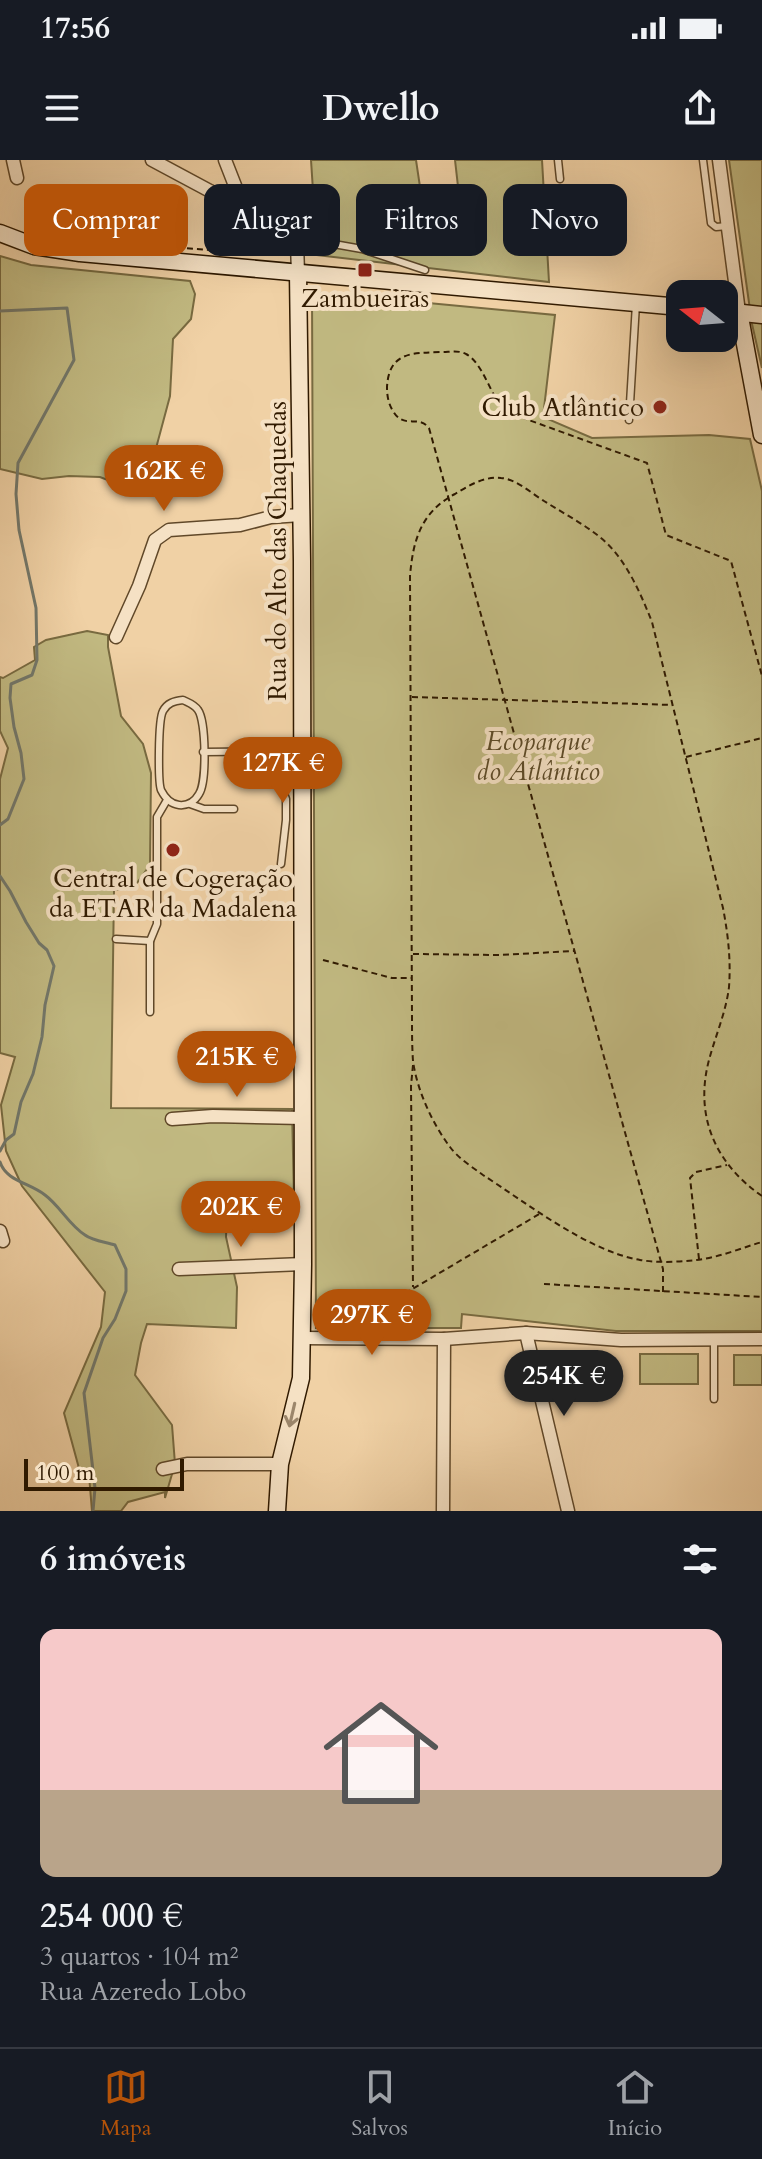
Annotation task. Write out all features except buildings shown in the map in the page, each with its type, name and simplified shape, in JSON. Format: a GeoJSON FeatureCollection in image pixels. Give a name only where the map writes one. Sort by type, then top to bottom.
{"type":"FeatureCollection","features":[{"type":"Feature","properties":{"kind":"street"},"geometry":{"type":"LineString","coordinates":[[13,160],[17,178]]}},
{"type":"Feature","properties":{"kind":"street"},"geometry":{"type":"LineString","coordinates":[[152,160],[204,188]]}},
{"type":"Feature","properties":{"kind":"street"},"geometry":{"type":"LineString","coordinates":[[225,160],[234,184]]}},
{"type":"Feature","properties":{"kind":"street"},"geometry":{"type":"LineString","coordinates":[[719,160],[728,226],[731,280]]}},
{"type":"Feature","properties":{"kind":"street"},"geometry":{"type":"LineString","coordinates":[[0,233],[34,246],[80,253],[297,257],[666,306]]}},
{"type":"Feature","properties":{"kind":"street","name":"Rua do Alto das Chaquedas"},"geometry":{"type":"LineString","coordinates":[[277,1511],[280,1464],[301,1378],[303,1264],[301,515],[297,257]]}},
{"type":"Feature","properties":{"kind":"street"},"geometry":{"type":"LineString","coordinates":[[738,313],[762,315]]}},
{"type":"Feature","properties":{"kind":"street"},"geometry":{"type":"LineString","coordinates":[[738,337],[762,435]]}},
{"type":"Feature","properties":{"kind":"street"},"geometry":{"type":"LineString","coordinates":[[116,637],[155,540],[169,530],[240,525],[271,517],[301,515]]}},
{"type":"Feature","properties":{"kind":"street"},"geometry":{"type":"LineString","coordinates":[[172,1119],[213,1116],[303,1118]]}},
{"type":"Feature","properties":{"kind":"street"},"geometry":{"type":"LineString","coordinates":[[179,1269],[303,1264]]}},
{"type":"Feature","properties":{"kind":"street"},"geometry":{"type":"LineString","coordinates":[[301,1338],[444,1339],[526,1333],[621,1340],[762,1339]]}},
{"type":"Feature","properties":{"kind":"street"},"geometry":{"type":"LineString","coordinates":[[526,1333],[568,1511]]}},
{"type":"Feature","properties":{"kind":"street"},"geometry":{"type":"LineString","coordinates":[[443,1511],[444,1339]]}},
{"type":"Feature","properties":{"kind":"street"},"geometry":{"type":"LineString","coordinates":[[163,1469],[187,1464],[280,1464]]}},
{"type":"Feature","properties":{"kind":"lane"},"geometry":{"type":"LineString","coordinates":[[558,160],[560,179]]}},
{"type":"Feature","properties":{"kind":"lane"},"geometry":{"type":"LineString","coordinates":[[703,160],[711,223],[716,227],[728,226]]}},
{"type":"Feature","properties":{"kind":"lane"},"geometry":{"type":"LineString","coordinates":[[297,257],[328,243],[362,249],[425,270]]}},
{"type":"Feature","properties":{"kind":"lane"},"geometry":{"type":"LineString","coordinates":[[629,420],[637,303]]}},
{"type":"Feature","properties":{"kind":"lane"},"geometry":{"type":"LineString","coordinates":[[190,804],[203,787],[203,752],[200,712],[193,704],[183,700],[171,702],[163,710],[160,721],[160,787],[167,800],[178,805],[234,809]]}},
{"type":"Feature","properties":{"kind":"lane"},"geometry":{"type":"LineString","coordinates":[[203,752],[302,750]]}},
{"type":"Feature","properties":{"kind":"lane"},"geometry":{"type":"LineString","coordinates":[[278,751],[279,780],[286,799],[281,864]]}},
{"type":"Feature","properties":{"kind":"lane"},"geometry":{"type":"LineString","coordinates":[[150,1012],[150,941],[157,924],[157,817],[167,800]]}},
{"type":"Feature","properties":{"kind":"lane"},"geometry":{"type":"LineString","coordinates":[[116,939],[150,941]]}},
{"type":"Feature","properties":{"kind":"lane"},"geometry":{"type":"LineString","coordinates":[[714,1340],[714,1399]]}},
{"type":"Feature","properties":{"kind":"path"},"geometry":{"type":"LineString","coordinates":[[188,249],[297,257]]}},
{"type":"Feature","properties":{"kind":"path"},"geometry":{"type":"LineString","coordinates":[[663,1292],[663,1269],[429,428],[425,423],[400,420],[391,409],[387,396],[391,367],[397,360],[416,353],[460,352],[469,355],[504,411],[647,463],[666,535],[731,561],[762,676]]}},
{"type":"Feature","properties":{"kind":"path"},"geometry":{"type":"LineString","coordinates":[[413,1288],[412,549],[421,526],[432,510],[449,497],[487,478],[502,478],[518,484],[601,538],[615,552],[642,596],[652,622],[728,937],[728,990],[704,1082],[707,1122],[713,1142],[727,1165],[748,1187],[762,1196]]}},
{"type":"Feature","properties":{"kind":"path"},"geometry":{"type":"LineString","coordinates":[[411,697],[673,705]]}},
{"type":"Feature","properties":{"kind":"path"},"geometry":{"type":"LineString","coordinates":[[686,757],[762,738]]}},
{"type":"Feature","properties":{"kind":"path"},"geometry":{"type":"LineString","coordinates":[[412,954],[499,955],[574,951]]}},
{"type":"Feature","properties":{"kind":"path"},"geometry":{"type":"LineString","coordinates":[[323,960],[392,978],[412,978]]}},
{"type":"Feature","properties":{"kind":"path"},"geometry":{"type":"LineString","coordinates":[[413,1062],[421,1091],[451,1148],[483,1175],[591,1244],[628,1257],[661,1262],[699,1260],[762,1242]]}},
{"type":"Feature","properties":{"kind":"path"},"geometry":{"type":"LineString","coordinates":[[699,1260],[690,1178],[696,1172],[727,1165]]}},
{"type":"Feature","properties":{"kind":"path"},"geometry":{"type":"LineString","coordinates":[[342,1320],[360,1320],[542,1213]]}},
{"type":"Feature","properties":{"kind":"path"},"geometry":{"type":"LineString","coordinates":[[544,1284],[762,1297]]}},
{"type":"Feature","properties":{"kind":"green space"},"geometry":{"type":"Polygon","coordinates":[[[311,160],[416,160],[420,184],[356,184],[356,256],[487,256],[487,184],[458,184],[455,160],[542,160],[543,184],[503,184],[503,256],[548,256],[549,282],[325,256],[340,256],[340,184],[313,184],[311,160]]]}},
{"type":"Feature","properties":{"kind":"green space"},"geometry":{"type":"Polygon","coordinates":[[[729,160],[762,160],[762,368],[752,324],[729,160]]]}},
{"type":"Feature","properties":{"kind":"green space"},"geometry":{"type":"Polygon","coordinates":[[[0,256],[31,265],[190,281],[195,294],[191,319],[173,339],[170,396],[155,452],[141,484],[123,486],[100,477],[42,479],[0,469],[0,256]]]}},
{"type":"Feature","properties":{"kind":"green space","name":"Ecoparque do Atlântico"},"geometry":{"type":"Polygon","coordinates":[[[312,292],[555,315],[543,417],[592,438],[709,435],[750,439],[762,491],[762,1331],[616,1331],[462,1314],[461,1328],[316,1328],[312,292]]]}},
{"type":"Feature","properties":{"kind":"green space"},"geometry":{"type":"Polygon","coordinates":[[[87,631],[108,635],[121,716],[143,744],[151,773],[150,865],[134,887],[114,890],[111,1108],[292,1109],[294,1198],[234,1207],[227,1214],[226,1237],[237,1287],[236,1328],[147,1324],[135,1375],[172,1425],[175,1464],[165,1498],[165,1492],[128,1502],[121,1511],[92,1511],[89,1475],[80,1472],[64,1413],[101,1327],[105,1292],[22,1186],[6,1151],[1,1105],[15,1057],[0,1053],[0,779],[8,748],[0,731],[0,677],[35,660],[34,647],[46,640],[87,631]]]}},
{"type":"Feature","properties":{"kind":"green space"},"geometry":{"type":"Polygon","coordinates":[[[640,1354],[698,1354],[698,1384],[640,1384],[640,1354]]]}},
{"type":"Feature","properties":{"kind":"green space"},"geometry":{"type":"Polygon","coordinates":[[[734,1355],[762,1355],[762,1385],[734,1385],[734,1355]]]}},
{"type":"Feature","properties":{"kind":"waterway"},"geometry":{"type":"LineString","coordinates":[[0,311],[67,308],[74,360],[18,463],[16,494],[19,530],[36,608],[37,660],[32,675],[11,684],[10,698],[24,779],[8,819],[0,825]]}},
{"type":"Feature","properties":{"kind":"waterway"},"geometry":{"type":"LineString","coordinates":[[0,876],[54,966],[33,1074],[21,1102],[14,1134],[0,1151]]}},
{"type":"Feature","properties":{"kind":"waterway"},"geometry":{"type":"LineString","coordinates":[[0,1162],[13,1178],[50,1199],[85,1235],[115,1245],[126,1269],[126,1291],[115,1319],[103,1338],[84,1393],[95,1488],[93,1511]]}},
{"type":"Feature","properties":{"kind":"place","name":"Zambueiras"},"geometry":{"type":"Point","coordinates":[365,270]}},
{"type":"Feature","properties":{"kind":"place","name":"Club Atlântico"},"geometry":{"type":"Point","coordinates":[660,407]}},
{"type":"Feature","properties":{"kind":"place","name":"Central de Cogeração da ETAR da Madalena"},"geometry":{"type":"Point","coordinates":[173,850]}}]}
